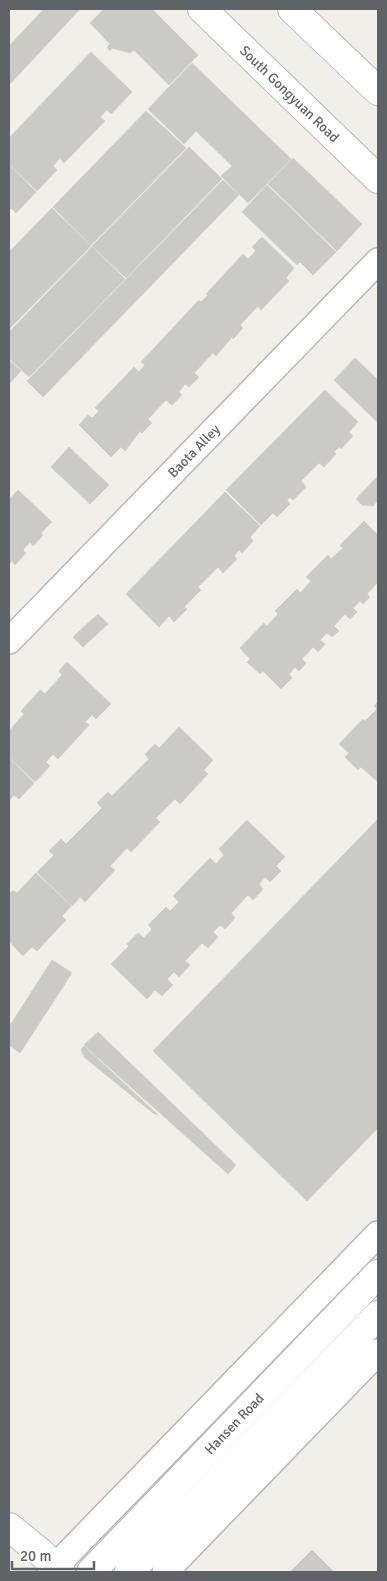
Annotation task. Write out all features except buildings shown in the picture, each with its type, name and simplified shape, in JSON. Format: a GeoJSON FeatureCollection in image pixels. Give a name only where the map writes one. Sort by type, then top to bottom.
{"type":"FeatureCollection","features":[{"type":"Feature","properties":{"kind":"main road","name":"South Gongyuan Road"},"geometry":{"type":"LineString","coordinates":[[202,9],[378,179]]}},
{"type":"Feature","properties":{"kind":"main road"},"geometry":{"type":"LineString","coordinates":[[292,9],[378,91]]}},
{"type":"Feature","properties":{"kind":"main road","name":"Hansen Road"},"geometry":{"type":"LineString","coordinates":[[91,1572],[378,1274]]}},
{"type":"Feature","properties":{"kind":"main road","name":"Hansen Road"},"geometry":{"type":"LineString","coordinates":[[129,1572],[378,1314]]}},
{"type":"Feature","properties":{"kind":"main road"},"geometry":{"type":"LineString","coordinates":[[9,1527],[40,1552],[56,1570]]}},
{"type":"Feature","properties":{"kind":"street","name":"Baota Alley"},"geometry":{"type":"LineString","coordinates":[[9,641],[378,261]]}},
{"type":"Feature","properties":{"kind":"street"},"geometry":{"type":"LineString","coordinates":[[56,1570],[378,1234]]}},
{"type":"Feature","properties":{"kind":"street"},"geometry":{"type":"LineString","coordinates":[[165,1572],[378,1352]]}}]}
